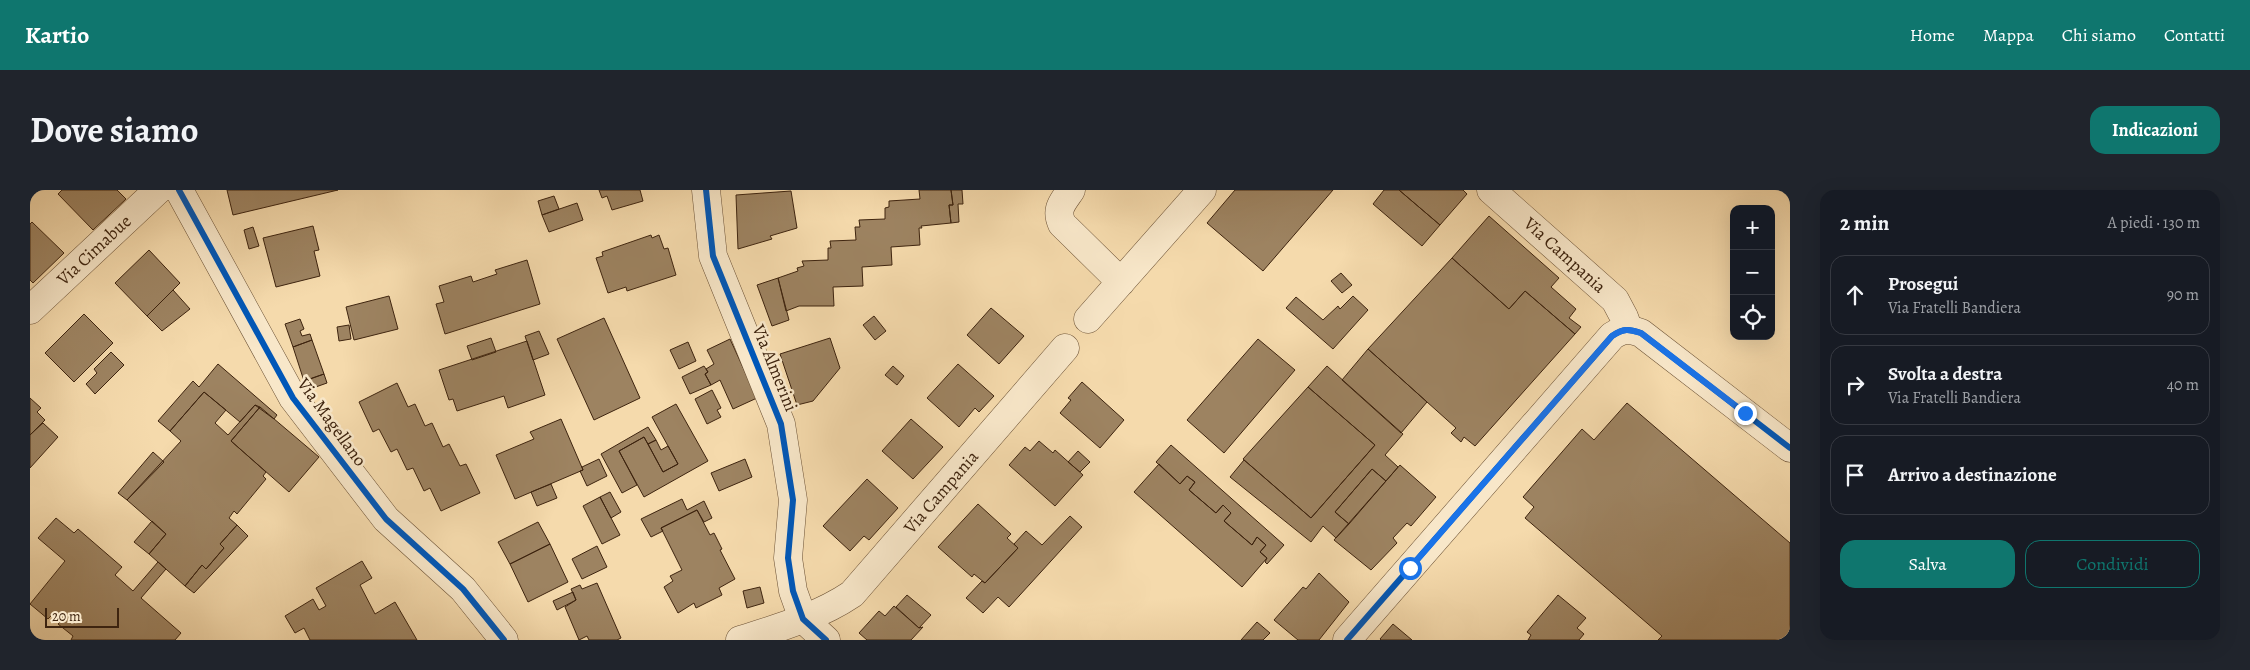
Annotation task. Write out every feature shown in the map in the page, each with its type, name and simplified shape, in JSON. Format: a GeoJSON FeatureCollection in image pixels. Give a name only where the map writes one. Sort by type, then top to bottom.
{"type":"FeatureCollection","features":[{"type":"Feature","properties":{"kind":"street","name":"Via Cimabue"},"geometry":{"type":"LineString","coordinates":[[31,307],[158,190]]}},
{"type":"Feature","properties":{"kind":"street","name":"Via Magellano"},"geometry":{"type":"LineString","coordinates":[[179,190],[294,398],[386,519],[463,589],[504,640]]}},
{"type":"Feature","properties":{"kind":"street","name":"Via Almerini"},"geometry":{"type":"LineString","coordinates":[[706,190],[713,256],[781,424],[792,500],[788,558],[793,591],[803,620],[826,640]]}},
{"type":"Feature","properties":{"kind":"street"},"geometry":{"type":"LineString","coordinates":[[1071,190],[1058,212],[1062,224],[1120,282]]}},
{"type":"Feature","properties":{"kind":"street"},"geometry":{"type":"LineString","coordinates":[[1088,319],[1202,190]]}},
{"type":"Feature","properties":{"kind":"street","name":"Via Campania"},"geometry":{"type":"LineString","coordinates":[[1491,190],[1615,300],[1628,328]]}},
{"type":"Feature","properties":{"kind":"street"},"geometry":{"type":"LineString","coordinates":[[1347,640],[1612,336],[1628,328],[1641,333],[1790,448]]}},
{"type":"Feature","properties":{"kind":"street","name":"Via Campania"},"geometry":{"type":"LineString","coordinates":[[740,640],[803,620],[837,605],[852,594],[1065,348]]}},
{"type":"Feature","properties":{"kind":"building"},"geometry":{"type":"Polygon","coordinates":[[[62,190],[117,190],[126,199],[93,230],[58,194],[62,190]]]}},
{"type":"Feature","properties":{"kind":"building"},"geometry":{"type":"Polygon","coordinates":[[[227,190],[338,190],[233,215],[227,190]]]}},
{"type":"Feature","properties":{"kind":"building"},"geometry":{"type":"Polygon","coordinates":[[[599,190],[640,190],[643,201],[612,210],[607,196],[602,198],[599,190]]]}},
{"type":"Feature","properties":{"kind":"building"},"geometry":{"type":"Polygon","coordinates":[[[919,190],[951,190],[953,205],[949,205],[951,223],[921,226],[922,228],[919,228],[920,245],[891,247],[892,265],[862,267],[863,286],[833,287],[834,306],[799,306],[786,311],[778,278],[798,271],[797,268],[804,266],[802,261],[828,260],[828,248],[831,248],[830,241],[856,240],[855,227],[860,227],[859,220],[885,219],[885,208],[889,207],[889,201],[920,199],[919,190]]]}},
{"type":"Feature","properties":{"kind":"building"},"geometry":{"type":"Polygon","coordinates":[[[951,190],[962,190],[963,204],[958,204],[959,222],[951,223],[949,205],[953,205],[951,190]]]}},
{"type":"Feature","properties":{"kind":"building"},"geometry":{"type":"Polygon","coordinates":[[[1235,190],[1333,190],[1263,271],[1207,223],[1235,190]]]}},
{"type":"Feature","properties":{"kind":"building"},"geometry":{"type":"Polygon","coordinates":[[[1384,190],[1399,190],[1440,225],[1422,246],[1373,204],[1384,190]]]}},
{"type":"Feature","properties":{"kind":"building"},"geometry":{"type":"Polygon","coordinates":[[[1399,190],[1463,190],[1467,194],[1440,225],[1399,190]]]}},
{"type":"Feature","properties":{"kind":"building"},"geometry":{"type":"Polygon","coordinates":[[[791,191],[797,228],[770,236],[772,239],[738,249],[736,195],[791,191]]]}},
{"type":"Feature","properties":{"kind":"building"},"geometry":{"type":"Polygon","coordinates":[[[554,196],[559,209],[542,215],[538,201],[554,196]]]}},
{"type":"Feature","properties":{"kind":"building"},"geometry":{"type":"Polygon","coordinates":[[[577,203],[583,220],[549,232],[542,215],[577,203]]]}},
{"type":"Feature","properties":{"kind":"building"},"geometry":{"type":"Polygon","coordinates":[[[1489,216],[1559,278],[1551,287],[1576,309],[1569,318],[1581,327],[1575,334],[1525,291],[1509,309],[1452,258],[1489,216]]]}},
{"type":"Feature","properties":{"kind":"building"},"geometry":{"type":"Polygon","coordinates":[[[32,222],[64,253],[33,283],[30,280],[30,224],[32,222]]]}},
{"type":"Feature","properties":{"kind":"building"},"geometry":{"type":"Polygon","coordinates":[[[313,226],[319,250],[314,251],[320,276],[276,287],[263,238],[313,226]]]}},
{"type":"Feature","properties":{"kind":"building"},"geometry":{"type":"Polygon","coordinates":[[[253,227],[259,246],[249,249],[244,230],[253,227]]]}},
{"type":"Feature","properties":{"kind":"building"},"geometry":{"type":"Polygon","coordinates":[[[651,235],[652,238],[659,235],[664,249],[668,248],[676,275],[627,291],[626,287],[608,293],[596,258],[603,256],[602,252],[651,235]]]}},
{"type":"Feature","properties":{"kind":"building"},"geometry":{"type":"Polygon","coordinates":[[[149,250],[180,283],[147,316],[115,283],[149,250]]]}},
{"type":"Feature","properties":{"kind":"building"},"geometry":{"type":"Polygon","coordinates":[[[1452,258],[1509,309],[1525,291],[1575,334],[1475,446],[1464,437],[1461,442],[1451,433],[1456,428],[1368,349],[1452,258]]]}},
{"type":"Feature","properties":{"kind":"building"},"geometry":{"type":"Polygon","coordinates":[[[527,260],[540,304],[445,334],[436,304],[444,302],[439,286],[471,276],[473,282],[497,274],[495,270],[527,260]]]}},
{"type":"Feature","properties":{"kind":"building"},"geometry":{"type":"Polygon","coordinates":[[[1341,273],[1352,285],[1342,293],[1331,281],[1341,273]]]}},
{"type":"Feature","properties":{"kind":"building"},"geometry":{"type":"Polygon","coordinates":[[[778,278],[789,320],[772,326],[757,285],[778,278]]]}},
{"type":"Feature","properties":{"kind":"building"},"geometry":{"type":"Polygon","coordinates":[[[173,290],[190,309],[162,331],[147,316],[173,290]]]}},
{"type":"Feature","properties":{"kind":"building"},"geometry":{"type":"Polygon","coordinates":[[[389,296],[398,329],[354,340],[346,307],[389,296]]]}},
{"type":"Feature","properties":{"kind":"building"},"geometry":{"type":"Polygon","coordinates":[[[1353,296],[1368,310],[1333,349],[1286,308],[1296,297],[1323,320],[1338,306],[1340,309],[1353,296]]]}},
{"type":"Feature","properties":{"kind":"building"},"geometry":{"type":"Polygon","coordinates":[[[991,308],[1024,336],[999,364],[967,335],[991,308]]]}},
{"type":"Feature","properties":{"kind":"building"},"geometry":{"type":"Polygon","coordinates":[[[84,314],[113,343],[74,382],[45,353],[84,314]]]}},
{"type":"Feature","properties":{"kind":"building"},"geometry":{"type":"Polygon","coordinates":[[[874,316],[886,331],[875,340],[863,325],[874,316]]]}},
{"type":"Feature","properties":{"kind":"building"},"geometry":{"type":"Polygon","coordinates":[[[604,318],[640,398],[594,420],[557,339],[604,318]]]}},
{"type":"Feature","properties":{"kind":"building"},"geometry":{"type":"Polygon","coordinates":[[[300,319],[304,329],[300,331],[302,336],[310,334],[312,340],[293,347],[285,324],[300,319]]]}},
{"type":"Feature","properties":{"kind":"building"},"geometry":{"type":"Polygon","coordinates":[[[349,325],[351,339],[339,341],[337,327],[349,325]]]}},
{"type":"Feature","properties":{"kind":"building"},"geometry":{"type":"Polygon","coordinates":[[[539,331],[549,354],[533,360],[525,336],[539,331]]]}},
{"type":"Feature","properties":{"kind":"building"},"geometry":{"type":"Polygon","coordinates":[[[491,338],[496,352],[472,360],[467,346],[491,338]]]}},
{"type":"Feature","properties":{"kind":"building"},"geometry":{"type":"Polygon","coordinates":[[[830,338],[840,368],[813,401],[797,405],[780,354],[830,338]]]}},
{"type":"Feature","properties":{"kind":"building"},"geometry":{"type":"Polygon","coordinates":[[[730,339],[757,398],[733,409],[720,380],[711,385],[705,374],[708,372],[706,369],[714,364],[707,350],[730,339]]]}},
{"type":"Feature","properties":{"kind":"building"},"geometry":{"type":"Polygon","coordinates":[[[1258,339],[1295,370],[1224,453],[1187,420],[1258,339]]]}},
{"type":"Feature","properties":{"kind":"building"},"geometry":{"type":"Polygon","coordinates":[[[312,340],[324,374],[304,381],[293,347],[312,340]]]}},
{"type":"Feature","properties":{"kind":"building"},"geometry":{"type":"Polygon","coordinates":[[[527,341],[545,395],[508,408],[504,396],[457,411],[453,399],[449,400],[439,370],[527,341]]]}},
{"type":"Feature","properties":{"kind":"building"},"geometry":{"type":"Polygon","coordinates":[[[688,342],[696,361],[679,369],[670,350],[688,342]]]}},
{"type":"Feature","properties":{"kind":"building"},"geometry":{"type":"Polygon","coordinates":[[[1368,349],[1427,402],[1401,433],[1342,380],[1368,349]]]}},
{"type":"Feature","properties":{"kind":"building"},"geometry":{"type":"Polygon","coordinates":[[[111,352],[124,365],[95,394],[86,384],[97,373],[94,369],[111,352]]]}},
{"type":"Feature","properties":{"kind":"building"},"geometry":{"type":"Polygon","coordinates":[[[218,364],[277,415],[274,419],[255,405],[240,422],[204,392],[170,431],[158,421],[193,381],[199,387],[218,364]]]}},
{"type":"Feature","properties":{"kind":"building"},"geometry":{"type":"Polygon","coordinates":[[[958,364],[994,396],[979,412],[975,408],[959,427],[927,398],[958,364]]]}},
{"type":"Feature","properties":{"kind":"building"},"geometry":{"type":"Polygon","coordinates":[[[704,366],[708,372],[705,374],[711,385],[690,394],[682,377],[704,366]]]}},
{"type":"Feature","properties":{"kind":"building"},"geometry":{"type":"Polygon","coordinates":[[[893,366],[904,376],[897,385],[885,375],[893,366]]]}},
{"type":"Feature","properties":{"kind":"building"},"geometry":{"type":"Polygon","coordinates":[[[1327,366],[1403,434],[1385,455],[1398,467],[1386,481],[1372,469],[1335,512],[1349,524],[1336,538],[1323,526],[1311,542],[1230,477],[1244,460],[1311,518],[1375,445],[1308,387],[1327,366]]]}},
{"type":"Feature","properties":{"kind":"building"},"geometry":{"type":"Polygon","coordinates":[[[324,374],[327,383],[310,389],[307,380],[324,374]]]}},
{"type":"Feature","properties":{"kind":"building"},"geometry":{"type":"Polygon","coordinates":[[[1082,382],[1124,420],[1100,448],[1060,413],[1071,400],[1068,398],[1082,382]]]}},
{"type":"Feature","properties":{"kind":"building"},"geometry":{"type":"Polygon","coordinates":[[[397,383],[408,407],[415,404],[425,426],[432,423],[443,447],[449,444],[460,466],[466,464],[480,493],[441,511],[430,488],[424,491],[413,468],[407,470],[397,449],[391,452],[379,429],[373,432],[359,402],[397,383]]]}},
{"type":"Feature","properties":{"kind":"building"},"geometry":{"type":"Polygon","coordinates":[[[1308,387],[1375,445],[1311,518],[1243,459],[1308,387]]]}},
{"type":"Feature","properties":{"kind":"building"},"geometry":{"type":"Polygon","coordinates":[[[712,390],[721,408],[717,410],[721,417],[707,424],[695,399],[712,390]]]}},
{"type":"Feature","properties":{"kind":"building"},"geometry":{"type":"Polygon","coordinates":[[[204,392],[226,410],[215,423],[228,435],[255,405],[260,407],[231,441],[266,472],[263,476],[266,479],[237,514],[234,511],[229,518],[237,525],[220,544],[224,548],[206,569],[202,565],[185,586],[149,554],[166,534],[127,500],[181,441],[170,431],[204,392]]]}},
{"type":"Feature","properties":{"kind":"building"},"geometry":{"type":"Polygon","coordinates":[[[30,398],[41,408],[37,412],[45,420],[30,435],[30,398]]]}},
{"type":"Feature","properties":{"kind":"building"},"geometry":{"type":"Polygon","coordinates":[[[1627,403],[1790,543],[1790,640],[1658,640],[1662,636],[1525,518],[1534,507],[1523,497],[1582,429],[1594,440],[1627,403]]]}},
{"type":"Feature","properties":{"kind":"building"},"geometry":{"type":"Polygon","coordinates":[[[676,404],[708,461],[644,497],[619,451],[644,437],[663,472],[678,464],[652,417],[676,404]]]}},
{"type":"Feature","properties":{"kind":"building"},"geometry":{"type":"Polygon","coordinates":[[[260,407],[319,457],[289,492],[231,441],[260,407]]]}},
{"type":"Feature","properties":{"kind":"building"},"geometry":{"type":"Polygon","coordinates":[[[561,419],[583,470],[515,499],[496,455],[534,439],[530,432],[561,419]]]}},
{"type":"Feature","properties":{"kind":"building"},"geometry":{"type":"Polygon","coordinates":[[[911,419],[943,447],[913,479],[882,451],[911,419]]]}},
{"type":"Feature","properties":{"kind":"building"},"geometry":{"type":"Polygon","coordinates":[[[43,423],[58,437],[30,468],[30,435],[43,423]]]}},
{"type":"Feature","properties":{"kind":"building"},"geometry":{"type":"Polygon","coordinates":[[[648,427],[656,440],[648,444],[644,437],[619,451],[637,485],[622,493],[601,454],[648,427]]]}},
{"type":"Feature","properties":{"kind":"building"},"geometry":{"type":"Polygon","coordinates":[[[656,440],[661,450],[668,446],[678,464],[663,472],[648,444],[656,440]]]}},
{"type":"Feature","properties":{"kind":"building"},"geometry":{"type":"Polygon","coordinates":[[[1039,441],[1053,453],[1055,450],[1083,475],[1055,506],[1009,465],[1025,447],[1030,451],[1039,441]]]}},
{"type":"Feature","properties":{"kind":"building"},"geometry":{"type":"Polygon","coordinates":[[[1171,445],[1284,545],[1267,564],[1265,562],[1267,558],[1260,552],[1266,545],[1257,537],[1252,545],[1224,521],[1231,513],[1223,505],[1216,513],[1189,490],[1195,482],[1187,476],[1180,484],[1156,462],[1171,445]]]}},
{"type":"Feature","properties":{"kind":"building"},"geometry":{"type":"Polygon","coordinates":[[[1078,451],[1090,462],[1080,472],[1068,462],[1078,451]]]}},
{"type":"Feature","properties":{"kind":"building"},"geometry":{"type":"Polygon","coordinates":[[[153,452],[164,462],[127,500],[118,493],[153,452]]]}},
{"type":"Feature","properties":{"kind":"building"},"geometry":{"type":"Polygon","coordinates":[[[599,459],[607,476],[587,486],[580,471],[583,470],[582,467],[599,459]]]}},
{"type":"Feature","properties":{"kind":"building"},"geometry":{"type":"Polygon","coordinates":[[[745,459],[752,477],[719,491],[711,473],[745,459]]]}},
{"type":"Feature","properties":{"kind":"building"},"geometry":{"type":"Polygon","coordinates":[[[1159,464],[1180,484],[1187,476],[1195,482],[1189,490],[1216,513],[1223,505],[1231,513],[1224,521],[1252,545],[1257,537],[1266,545],[1260,552],[1267,558],[1242,587],[1134,492],[1159,464]]]}},
{"type":"Feature","properties":{"kind":"building"},"geometry":{"type":"Polygon","coordinates":[[[1400,465],[1436,497],[1411,526],[1407,523],[1393,538],[1397,543],[1371,570],[1334,540],[1400,465]]]}},
{"type":"Feature","properties":{"kind":"building"},"geometry":{"type":"Polygon","coordinates":[[[1372,469],[1386,481],[1349,524],[1335,512],[1372,469]]]}},
{"type":"Feature","properties":{"kind":"building"},"geometry":{"type":"Polygon","coordinates":[[[867,479],[898,508],[869,540],[864,536],[850,551],[823,526],[867,479]]]}},
{"type":"Feature","properties":{"kind":"building"},"geometry":{"type":"Polygon","coordinates":[[[551,484],[557,498],[537,506],[531,492],[551,484]]]}},
{"type":"Feature","properties":{"kind":"building"},"geometry":{"type":"Polygon","coordinates":[[[610,492],[621,512],[611,518],[600,497],[610,492]]]}},
{"type":"Feature","properties":{"kind":"building"},"geometry":{"type":"Polygon","coordinates":[[[600,497],[620,535],[602,544],[583,506],[600,497]]]}},
{"type":"Feature","properties":{"kind":"building"},"geometry":{"type":"Polygon","coordinates":[[[682,499],[687,510],[704,501],[712,518],[704,522],[697,510],[661,528],[663,531],[651,537],[641,519],[682,499]]]}},
{"type":"Feature","properties":{"kind":"building"},"geometry":{"type":"Polygon","coordinates":[[[978,504],[1011,534],[1007,538],[1018,548],[985,583],[974,574],[972,577],[938,547],[978,504]]]}},
{"type":"Feature","properties":{"kind":"building"},"geometry":{"type":"Polygon","coordinates":[[[697,510],[710,535],[714,533],[722,549],[720,550],[735,579],[719,588],[722,595],[696,608],[694,603],[678,613],[664,587],[673,581],[670,576],[682,570],[661,528],[697,510]]]}},
{"type":"Feature","properties":{"kind":"building"},"geometry":{"type":"Polygon","coordinates":[[[1070,516],[1082,527],[1009,607],[998,597],[983,613],[966,598],[982,581],[985,583],[1018,548],[1014,544],[1026,531],[1042,545],[1070,516]]]}},
{"type":"Feature","properties":{"kind":"building"},"geometry":{"type":"Polygon","coordinates":[[[56,518],[74,533],[78,529],[122,567],[115,575],[133,591],[158,562],[166,569],[141,598],[181,633],[175,640],[71,640],[73,636],[58,624],[62,620],[54,613],[48,619],[30,604],[65,561],[38,538],[56,518]]]}},
{"type":"Feature","properties":{"kind":"building"},"geometry":{"type":"Polygon","coordinates":[[[152,521],[166,534],[149,554],[134,542],[152,521]]]}},
{"type":"Feature","properties":{"kind":"building"},"geometry":{"type":"Polygon","coordinates":[[[538,522],[550,544],[510,564],[498,542],[538,522]]]}},
{"type":"Feature","properties":{"kind":"building"},"geometry":{"type":"Polygon","coordinates":[[[237,525],[248,536],[194,593],[185,586],[202,565],[206,569],[224,548],[220,544],[237,525]]]}},
{"type":"Feature","properties":{"kind":"building"},"geometry":{"type":"Polygon","coordinates":[[[550,544],[568,582],[528,602],[510,564],[550,544]]]}},
{"type":"Feature","properties":{"kind":"building"},"geometry":{"type":"Polygon","coordinates":[[[597,546],[607,567],[582,579],[572,559],[597,546]]]}},
{"type":"Feature","properties":{"kind":"building"},"geometry":{"type":"Polygon","coordinates":[[[362,561],[372,578],[360,585],[375,614],[395,602],[417,640],[310,640],[304,628],[295,633],[285,616],[313,599],[319,610],[326,606],[316,588],[362,561]]]}},
{"type":"Feature","properties":{"kind":"building"},"geometry":{"type":"Polygon","coordinates":[[[1319,573],[1349,602],[1319,640],[1298,640],[1274,620],[1303,587],[1306,589],[1319,573]]]}},
{"type":"Feature","properties":{"kind":"building"},"geometry":{"type":"Polygon","coordinates":[[[597,583],[621,638],[617,640],[589,640],[587,636],[579,640],[565,607],[576,600],[571,589],[580,585],[582,589],[597,583]]]}},
{"type":"Feature","properties":{"kind":"building"},"geometry":{"type":"Polygon","coordinates":[[[760,587],[764,603],[747,608],[743,591],[760,587]]]}},
{"type":"Feature","properties":{"kind":"building"},"geometry":{"type":"Polygon","coordinates":[[[573,592],[576,600],[557,610],[553,601],[573,592]]]}},
{"type":"Feature","properties":{"kind":"building"},"geometry":{"type":"Polygon","coordinates":[[[907,595],[931,615],[919,628],[896,607],[907,595]]]}},
{"type":"Feature","properties":{"kind":"building"},"geometry":{"type":"Polygon","coordinates":[[[1558,595],[1586,618],[1577,628],[1584,634],[1579,640],[1528,640],[1531,635],[1527,632],[1558,595]]]}},
{"type":"Feature","properties":{"kind":"building"},"geometry":{"type":"Polygon","coordinates":[[[894,606],[919,628],[923,627],[911,640],[867,640],[859,633],[879,611],[885,616],[894,606]]]}},
{"type":"Feature","properties":{"kind":"building"},"geometry":{"type":"Polygon","coordinates":[[[1257,622],[1270,633],[1263,640],[1241,640],[1257,622]]]}},
{"type":"Feature","properties":{"kind":"building"},"geometry":{"type":"Polygon","coordinates":[[[1393,624],[1412,640],[1381,640],[1393,624]]]}},
{"type":"Feature","properties":{"kind":"cycle path"},"geometry":{"type":"LineString","coordinates":[[179,190],[293,398],[386,519],[463,589],[504,640]]}},
{"type":"Feature","properties":{"kind":"cycle path"},"geometry":{"type":"LineString","coordinates":[[706,190],[713,256],[781,424],[793,500],[788,558],[793,591],[803,619],[826,640]]}},
{"type":"Feature","properties":{"kind":"cycle path"},"geometry":{"type":"LineString","coordinates":[[1347,640],[1612,336],[1623,330],[1641,333],[1790,448]]}},
{"type":"Feature","properties":{"kind":"route"},"geometry":{"type":"LineString","coordinates":[[1410,568],[1612,336],[1620,331],[1628,328],[1641,333],[1745,413]]}}]}
